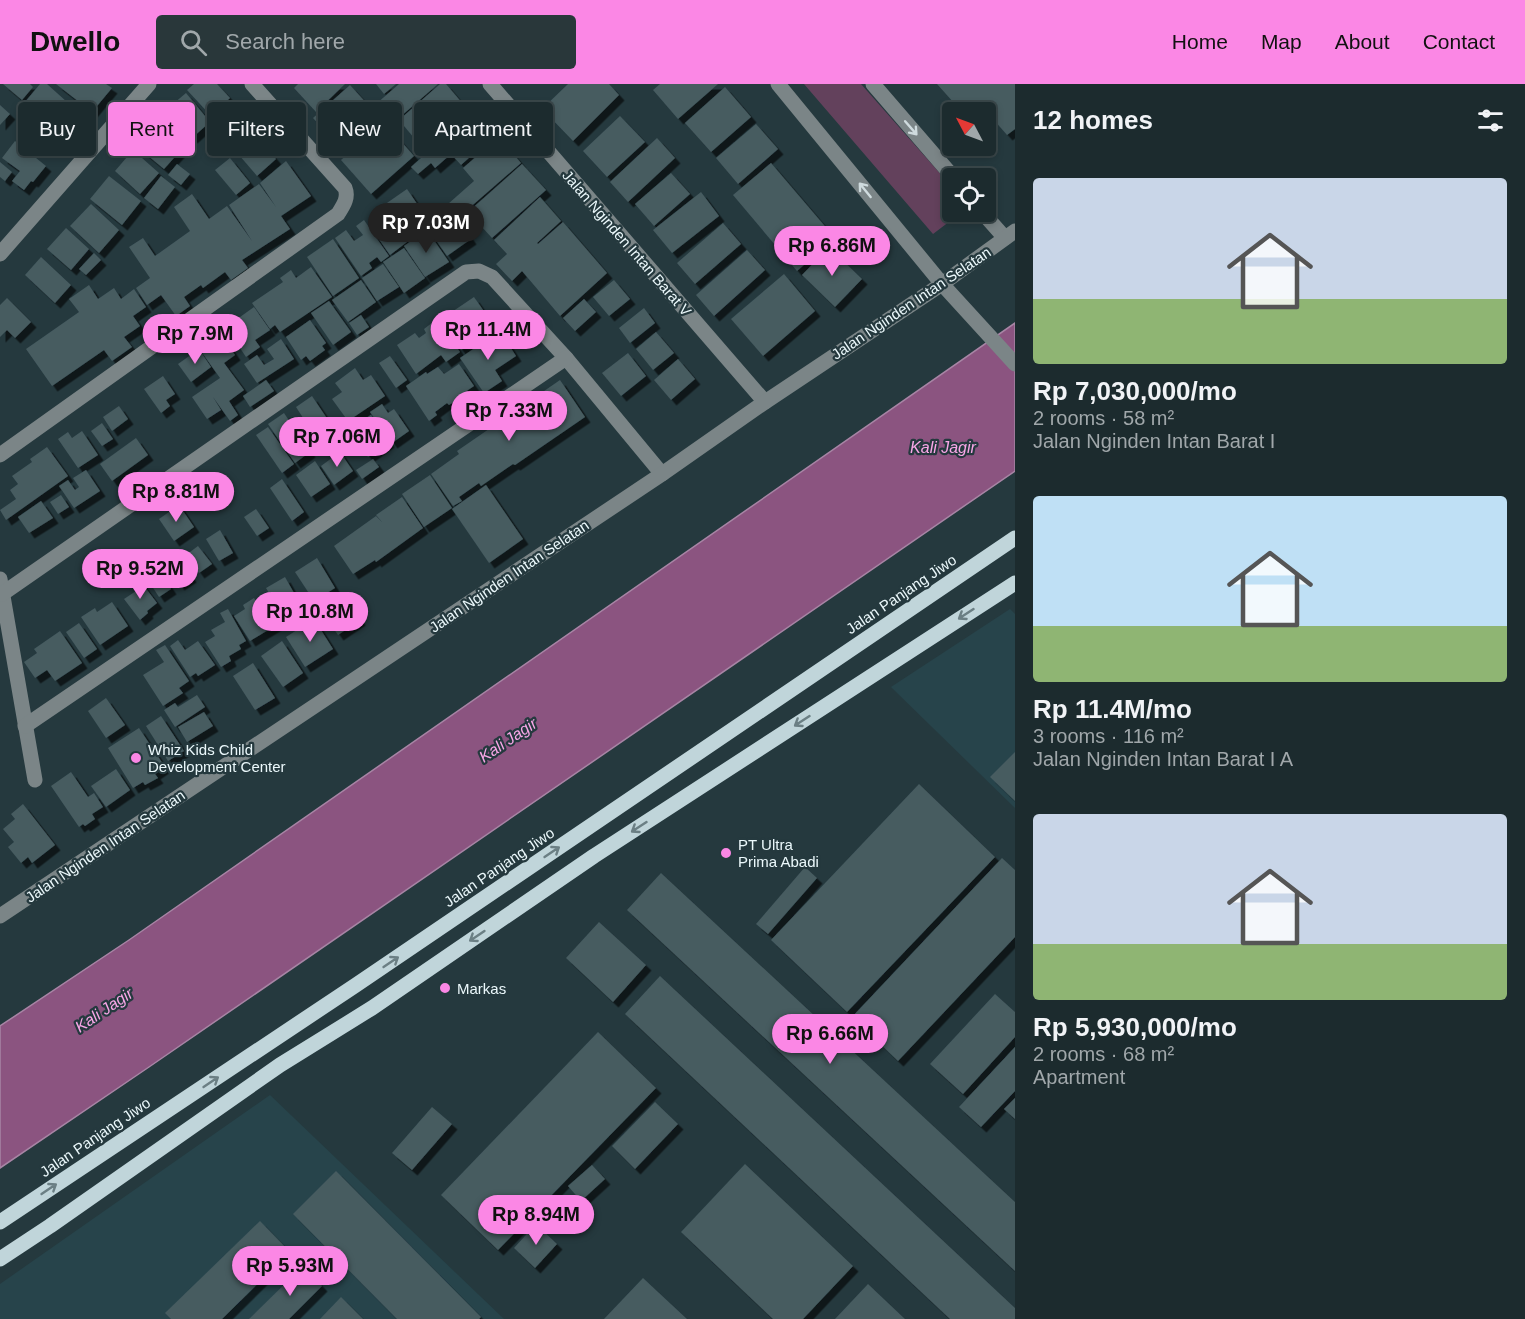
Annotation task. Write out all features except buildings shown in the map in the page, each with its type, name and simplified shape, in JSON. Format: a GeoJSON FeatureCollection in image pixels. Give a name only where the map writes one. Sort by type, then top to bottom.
{"type":"FeatureCollection","features":[{"type":"Feature","properties":{"kind":"main road","name":"Jalan Panjang Jiwo"},"geometry":{"type":"LineString","coordinates":[[0,1222],[316,1012],[1015,538]]}},
{"type":"Feature","properties":{"kind":"main road"},"geometry":{"type":"LineString","coordinates":[[0,1259],[60,1220],[280,1065],[372,1008],[594,856],[1015,583]]}},
{"type":"Feature","properties":{"kind":"main road"},"geometry":{"type":"LineString","coordinates":[[356,985],[360,997],[372,1008]]}},
{"type":"Feature","properties":{"kind":"main road"},"geometry":{"type":"LineString","coordinates":[[316,1012],[328,1022],[332,1033]]}},
{"type":"Feature","properties":{"kind":"street"},"geometry":{"type":"LineString","coordinates":[[0,254],[149,84]]}},
{"type":"Feature","properties":{"kind":"street"},"geometry":{"type":"LineString","coordinates":[[0,455],[338,214],[344,205],[345,188],[252,84]]}},
{"type":"Feature","properties":{"kind":"street","name":"Jalan Nginden Intan Barat V"},"geometry":{"type":"LineString","coordinates":[[490,84],[765,402]]}},
{"type":"Feature","properties":{"kind":"street"},"geometry":{"type":"LineString","coordinates":[[778,84],[942,284],[1015,364]]}},
{"type":"Feature","properties":{"kind":"street"},"geometry":{"type":"LineString","coordinates":[[873,84],[945,168]]}},
{"type":"Feature","properties":{"kind":"street"},"geometry":{"type":"LineString","coordinates":[[994,222],[1010,235]]}},
{"type":"Feature","properties":{"kind":"street","name":"Jalan Nginden Intan Selatan"},"geometry":{"type":"LineString","coordinates":[[0,916],[662,474],[942,284],[1010,235]]}},
{"type":"Feature","properties":{"kind":"street"},"geometry":{"type":"LineString","coordinates":[[35,780],[1,586],[466,272],[479,271],[492,277],[566,358],[662,474]]}},
{"type":"Feature","properties":{"kind":"street"},"geometry":{"type":"LineString","coordinates":[[25,726],[566,358]]}},
{"type":"Feature","properties":{"kind":"shaded area"},"geometry":{"type":"Polygon","coordinates":[[[804,84],[861,84],[942,176],[942,222],[949,222],[933,234],[804,84]]]}},
{"type":"Feature","properties":{"kind":"shaded area"},"geometry":{"type":"Polygon","coordinates":[[[1010,609],[1015,614],[1015,808],[891,687],[1010,609]]]}},
{"type":"Feature","properties":{"kind":"shaded area"},"geometry":{"type":"Polygon","coordinates":[[[270,1095],[504,1319],[0,1319],[0,1284],[270,1095]]]}},
{"type":"Feature","properties":{"kind":"water","name":"Kali Jagir"},"geometry":{"type":"Polygon","coordinates":[[[1015,323],[1015,471],[0,1168],[0,1026],[129,940],[1015,323]]]}},
{"type":"Feature","properties":{"kind":"place","name":"Whiz Kids Child Development Center"},"geometry":{"type":"Point","coordinates":[136,758]}},
{"type":"Feature","properties":{"kind":"place","name":"PT Ultra Prima Abadi"},"geometry":{"type":"Point","coordinates":[726,853]}},
{"type":"Feature","properties":{"kind":"place","name":"Markas"},"geometry":{"type":"Point","coordinates":[445,988]}}]}
